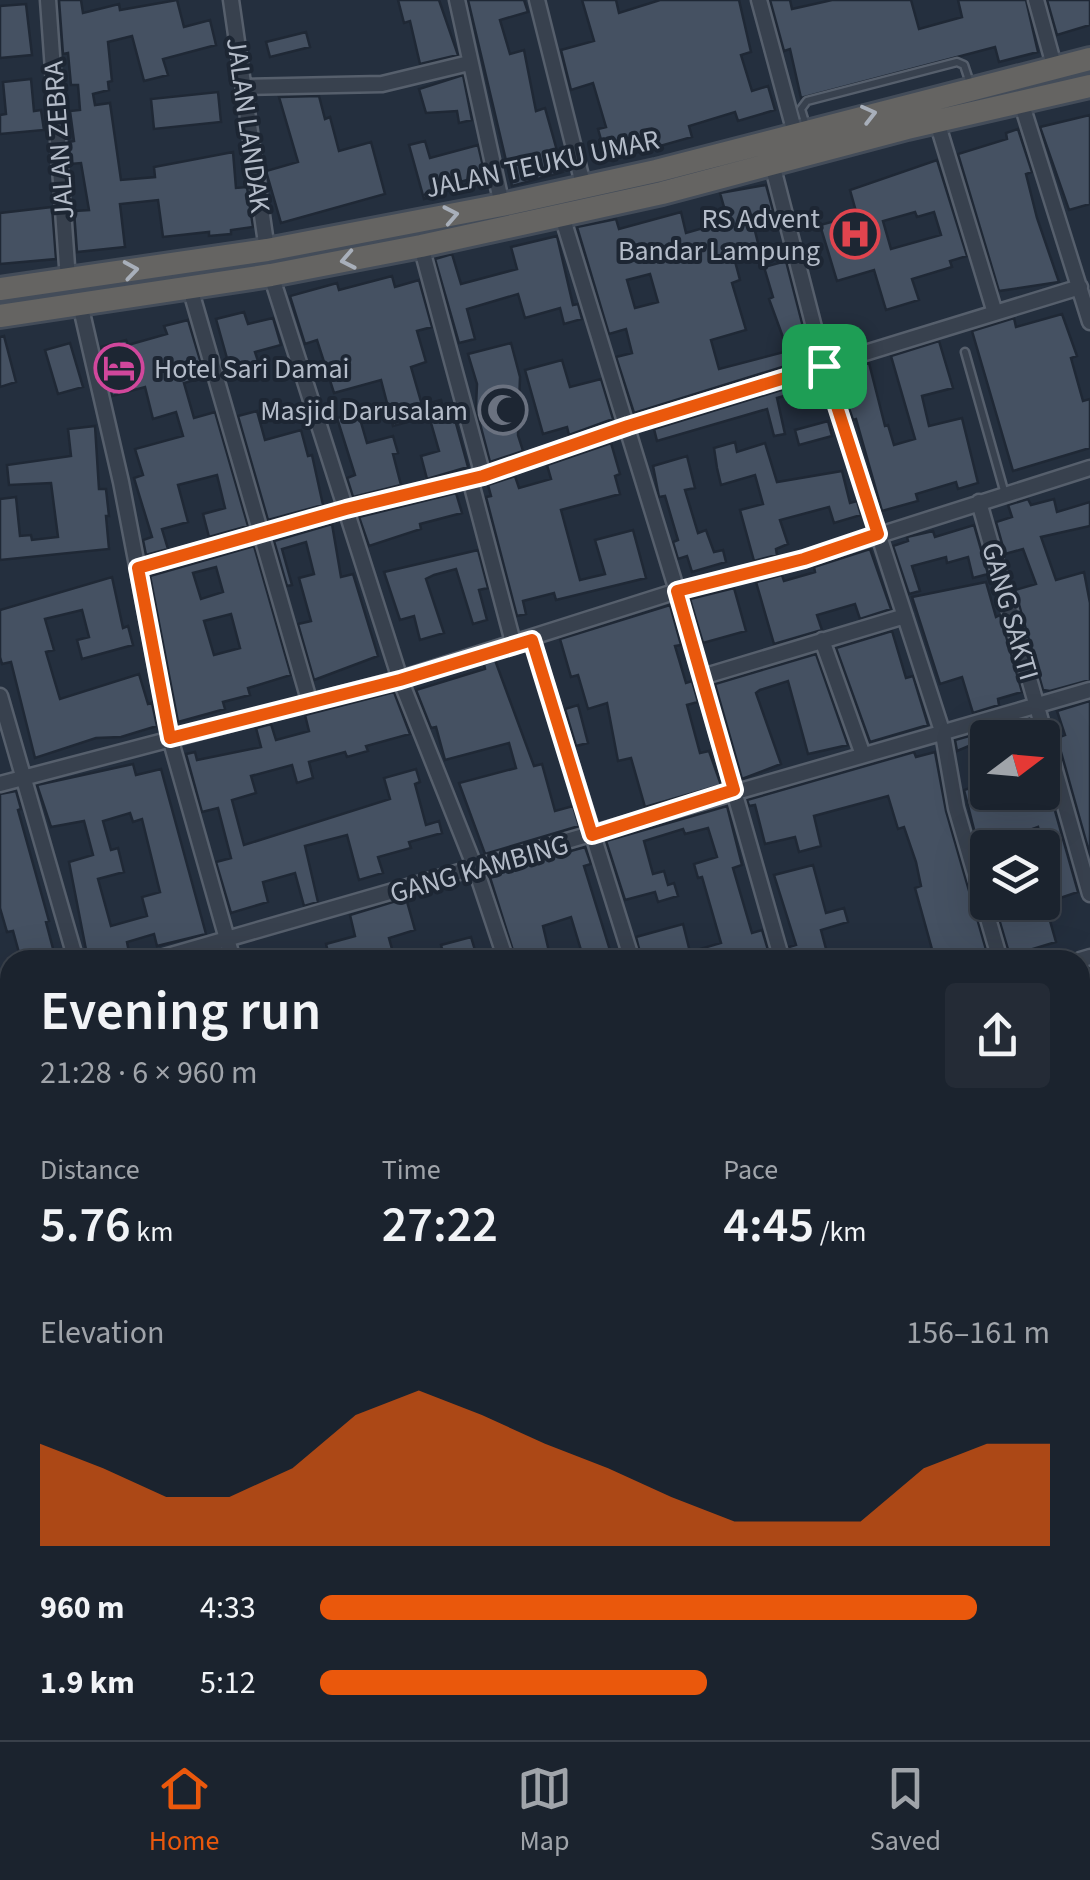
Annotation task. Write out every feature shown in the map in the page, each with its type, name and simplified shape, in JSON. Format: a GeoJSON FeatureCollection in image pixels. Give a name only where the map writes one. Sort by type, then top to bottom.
{"type":"FeatureCollection","features":[{"type":"Feature","properties":{"kind":"highway","name":"JALAN TEUKU UMAR"},"geometry":{"type":"LineString","coordinates":[[0,316],[271,274],[562,216],[802,132],[1090,59]]}},
{"type":"Feature","properties":{"kind":"highway","name":"JALAN TEUKU UMAR"},"geometry":{"type":"LineString","coordinates":[[696,171],[772,164],[1090,86]]}},
{"type":"Feature","properties":{"kind":"highway","name":"JALAN TEUKU UMAR"},"geometry":{"type":"LineString","coordinates":[[0,289],[266,250],[584,188],[659,182]]}},
{"type":"Feature","properties":{"kind":"street","name":"JALAN ZEBRA"},"geometry":{"type":"LineString","coordinates":[[48,0],[68,280]]}},
{"type":"Feature","properties":{"kind":"street","name":"JALAN LANDAK"},"geometry":{"type":"LineString","coordinates":[[231,0],[266,250]]}},
{"type":"Feature","properties":{"kind":"street"},"geometry":{"type":"LineString","coordinates":[[457,0],[502,206]]}},
{"type":"Feature","properties":{"kind":"street"},"geometry":{"type":"LineString","coordinates":[[537,0],[584,188]]}},
{"type":"Feature","properties":{"kind":"street"},"geometry":{"type":"LineString","coordinates":[[759,0],[802,132]]}},
{"type":"Feature","properties":{"kind":"street"},"geometry":{"type":"LineString","coordinates":[[1036,0],[1055,69]]}},
{"type":"Feature","properties":{"kind":"street"},"geometry":{"type":"LineString","coordinates":[[245,87],[382,84],[469,62]]}},
{"type":"Feature","properties":{"kind":"street"},"geometry":{"type":"LineString","coordinates":[[1022,104],[1085,294],[1090,322]]}},
{"type":"Feature","properties":{"kind":"street"},"geometry":{"type":"LineString","coordinates":[[937,122],[995,313]]}},
{"type":"Feature","properties":{"kind":"street"},"geometry":{"type":"LineString","coordinates":[[772,164],[824,366],[944,734],[956,808],[997,950]]}},
{"type":"Feature","properties":{"kind":"street"},"geometry":{"type":"LineString","coordinates":[[562,216],[677,591],[779,950]]}},
{"type":"Feature","properties":{"kind":"street"},"geometry":{"type":"LineString","coordinates":[[421,246],[514,646]]}},
{"type":"Feature","properties":{"kind":"street"},"geometry":{"type":"LineString","coordinates":[[271,274],[400,680],[476,870],[503,950]]}},
{"type":"Feature","properties":{"kind":"street"},"geometry":{"type":"LineString","coordinates":[[190,288],[309,700]]}},
{"type":"Feature","properties":{"kind":"street"},"geometry":{"type":"LineString","coordinates":[[138,568],[346,509],[477,477],[628,426],[995,313],[1085,294]]}},
{"type":"Feature","properties":{"kind":"street"},"geometry":{"type":"LineString","coordinates":[[80,304],[138,568],[170,738],[230,950]]}},
{"type":"Feature","properties":{"kind":"street"},"geometry":{"type":"LineString","coordinates":[[0,784],[309,700],[400,680],[677,591],[804,559],[1090,468]]}},
{"type":"Feature","properties":{"kind":"street","name":"GANG SAKTI"},"geometry":{"type":"LineString","coordinates":[[979,502],[1090,894]]}},
{"type":"Feature","properties":{"kind":"street"},"geometry":{"type":"LineString","coordinates":[[702,677],[905,616]]}},
{"type":"Feature","properties":{"kind":"street"},"geometry":{"type":"LineString","coordinates":[[532,640],[629,950]]}},
{"type":"Feature","properties":{"kind":"street"},"geometry":{"type":"LineString","coordinates":[[822,640],[863,756]]}},
{"type":"Feature","properties":{"kind":"street","name":"GANG KAMBING"},"geometry":{"type":"LineString","coordinates":[[188,950],[1090,690]]}},
{"type":"Feature","properties":{"kind":"street"},"geometry":{"type":"LineString","coordinates":[[0,696],[73,950]]}},
{"type":"Feature","properties":{"kind":"lane"},"geometry":{"type":"LineString","coordinates":[[966,352],[1006,494]]}},
{"type":"Feature","properties":{"kind":"building"},"geometry":{"type":"Polygon","coordinates":[[[59,0],[81,0],[83,13],[119,4],[120,10],[177,0],[184,27],[210,20],[216,45],[163,59],[168,75],[144,81],[132,36],[108,42],[112,81],[108,82],[109,90],[93,94],[95,105],[110,103],[121,180],[155,177],[154,167],[233,152],[236,188],[247,187],[253,227],[231,230],[231,234],[163,237],[158,200],[120,204],[125,247],[77,252],[74,211],[89,210],[81,163],[70,164],[69,142],[74,141],[70,111],[80,110],[78,85],[71,85],[68,53],[63,54],[59,0]]]}},
{"type":"Feature","properties":{"kind":"building"},"geometry":{"type":"Polygon","coordinates":[[[398,0],[439,0],[458,55],[420,64],[410,21],[404,23],[398,0]]]}},
{"type":"Feature","properties":{"kind":"building"},"geometry":{"type":"Polygon","coordinates":[[[468,0],[524,0],[528,12],[500,20],[510,54],[524,50],[536,111],[545,108],[563,172],[512,186],[468,0]]]}},
{"type":"Feature","properties":{"kind":"building"},"geometry":{"type":"Polygon","coordinates":[[[582,0],[616,0],[619,13],[660,0],[739,0],[751,52],[741,55],[752,91],[768,86],[775,110],[738,121],[735,112],[689,126],[692,137],[607,161],[598,129],[606,127],[593,83],[571,90],[561,50],[594,41],[582,0]]]}},
{"type":"Feature","properties":{"kind":"building"},"geometry":{"type":"Polygon","coordinates":[[[770,0],[790,0],[792,9],[832,0],[911,0],[919,29],[962,17],[958,0],[1026,0],[1038,52],[999,62],[995,47],[801,98],[790,49],[784,51],[770,0]]]}},
{"type":"Feature","properties":{"kind":"building"},"geometry":{"type":"Polygon","coordinates":[[[1047,0],[1090,0],[1090,25],[1057,35],[1047,0]]]}},
{"type":"Feature","properties":{"kind":"building"},"geometry":{"type":"Polygon","coordinates":[[[26,4],[32,55],[0,58],[0,6],[26,4]]]}},
{"type":"Feature","properties":{"kind":"building"},"geometry":{"type":"Polygon","coordinates":[[[306,32],[310,47],[270,57],[266,42],[306,32]]]}},
{"type":"Feature","properties":{"kind":"building"},"geometry":{"type":"Polygon","coordinates":[[[463,75],[472,120],[459,123],[457,111],[426,113],[419,89],[463,75]]]}},
{"type":"Feature","properties":{"kind":"building"},"geometry":{"type":"Polygon","coordinates":[[[31,79],[34,111],[41,110],[44,130],[0,134],[0,115],[6,114],[3,82],[31,79]]]}},
{"type":"Feature","properties":{"kind":"building"},"geometry":{"type":"Polygon","coordinates":[[[218,92],[221,122],[154,129],[151,99],[218,92]]]}},
{"type":"Feature","properties":{"kind":"building"},"geometry":{"type":"Polygon","coordinates":[[[319,96],[325,119],[330,117],[339,151],[371,142],[385,194],[281,223],[266,171],[298,162],[279,97],[319,96]]]}},
{"type":"Feature","properties":{"kind":"building"},"geometry":{"type":"Polygon","coordinates":[[[1090,115],[1090,204],[1069,210],[1040,127],[1090,115]]]}},
{"type":"Feature","properties":{"kind":"building"},"geometry":{"type":"Polygon","coordinates":[[[1018,129],[1032,172],[1026,174],[1037,218],[1059,282],[999,291],[958,154],[1007,139],[1006,133],[1018,129]]]}},
{"type":"Feature","properties":{"kind":"building"},"geometry":{"type":"Polygon","coordinates":[[[425,141],[430,158],[478,145],[485,175],[438,188],[440,195],[424,199],[409,145],[425,141]]]}},
{"type":"Feature","properties":{"kind":"building","name":"RS Advent Bandar Lampung"},"geometry":{"type":"Polygon","coordinates":[[[937,160],[967,256],[950,261],[952,267],[912,279],[919,300],[886,310],[874,270],[837,281],[820,225],[857,215],[850,190],[937,160]],[[915,212],[883,221],[891,249],[941,235],[934,212],[917,217],[915,212]]]}},
{"type":"Feature","properties":{"kind":"building"},"geometry":{"type":"Polygon","coordinates":[[[766,185],[777,225],[755,231],[758,243],[732,250],[740,280],[732,283],[746,330],[711,340],[719,369],[788,351],[769,299],[773,297],[764,267],[786,261],[811,358],[634,413],[616,357],[632,353],[626,329],[609,334],[577,227],[616,219],[619,229],[681,212],[686,233],[728,221],[720,193],[766,185]],[[650,274],[627,280],[635,308],[658,302],[650,274]]]}},
{"type":"Feature","properties":{"kind":"building"},"geometry":{"type":"Polygon","coordinates":[[[52,207],[56,259],[0,264],[0,213],[52,207]]]}},
{"type":"Feature","properties":{"kind":"building"},"geometry":{"type":"Polygon","coordinates":[[[557,236],[573,305],[578,304],[582,319],[564,324],[560,308],[525,318],[518,294],[467,309],[475,339],[459,343],[435,259],[452,254],[461,284],[517,269],[511,247],[557,236]]]}},
{"type":"Feature","properties":{"kind":"building"},"geometry":{"type":"Polygon","coordinates":[[[392,276],[395,287],[419,280],[432,327],[417,331],[426,362],[411,367],[422,405],[441,400],[446,419],[454,416],[468,467],[427,479],[421,456],[439,451],[429,416],[393,426],[381,380],[334,393],[317,340],[305,344],[290,296],[337,283],[339,290],[392,276]]]}},
{"type":"Feature","properties":{"kind":"building"},"geometry":{"type":"Polygon","coordinates":[[[244,312],[248,324],[273,318],[281,345],[255,352],[258,361],[230,369],[216,319],[244,312]]]}},
{"type":"Feature","properties":{"kind":"building"},"geometry":{"type":"Polygon","coordinates":[[[1062,314],[1077,356],[1071,358],[1083,401],[1090,399],[1090,448],[1013,471],[972,331],[1014,318],[1016,327],[1062,314]]]}},
{"type":"Feature","properties":{"kind":"building"},"geometry":{"type":"Polygon","coordinates":[[[188,320],[205,377],[184,383],[194,418],[215,412],[248,526],[209,537],[203,514],[225,508],[217,475],[178,485],[188,522],[162,529],[168,549],[146,555],[143,540],[152,537],[134,478],[143,475],[135,449],[183,436],[176,412],[153,419],[145,387],[112,396],[101,347],[126,340],[128,345],[167,334],[164,326],[188,320]]]}},
{"type":"Feature","properties":{"kind":"building"},"geometry":{"type":"Polygon","coordinates":[[[4,336],[16,382],[0,387],[0,337],[4,336]]]}},
{"type":"Feature","properties":{"kind":"building"},"geometry":{"type":"Polygon","coordinates":[[[939,341],[953,388],[922,396],[929,426],[962,418],[978,483],[958,489],[956,482],[916,494],[918,501],[882,511],[856,419],[853,420],[837,373],[869,363],[885,426],[888,425],[894,445],[915,439],[891,356],[939,341]]]}},
{"type":"Feature","properties":{"kind":"building"},"geometry":{"type":"Polygon","coordinates":[[[70,343],[83,387],[58,394],[45,350],[70,343]]]}},
{"type":"Feature","properties":{"kind":"building"},"geometry":{"type":"Polygon","coordinates":[[[511,343],[520,377],[518,435],[523,451],[490,462],[468,354],[511,343]]]}},
{"type":"Feature","properties":{"kind":"building"},"geometry":{"type":"Polygon","coordinates":[[[562,360],[570,387],[601,379],[613,419],[569,435],[567,427],[543,434],[525,370],[562,360]]]}},
{"type":"Feature","properties":{"kind":"building"},"geometry":{"type":"Polygon","coordinates":[[[817,379],[822,394],[802,400],[799,392],[777,398],[785,434],[774,436],[767,409],[657,441],[654,429],[817,379]]]}},
{"type":"Feature","properties":{"kind":"building"},"geometry":{"type":"Polygon","coordinates":[[[257,411],[265,440],[301,430],[308,456],[312,455],[323,505],[268,520],[238,416],[257,411]]]}},
{"type":"Feature","properties":{"kind":"building"},"geometry":{"type":"Polygon","coordinates":[[[358,412],[367,443],[393,436],[401,485],[353,497],[347,478],[355,475],[337,418],[358,412]]]}},
{"type":"Feature","properties":{"kind":"building"},"geometry":{"type":"Polygon","coordinates":[[[828,421],[832,436],[799,445],[795,430],[828,421]]]}},
{"type":"Feature","properties":{"kind":"building"},"geometry":{"type":"Polygon","coordinates":[[[95,426],[99,489],[106,489],[109,549],[0,560],[0,499],[16,497],[20,536],[31,535],[32,540],[58,537],[51,483],[9,485],[7,465],[71,456],[68,429],[95,426]]]}},
{"type":"Feature","properties":{"kind":"building"},"geometry":{"type":"Polygon","coordinates":[[[735,442],[737,452],[765,443],[777,482],[842,471],[850,503],[857,501],[861,515],[834,523],[829,507],[780,520],[788,544],[776,549],[777,555],[754,561],[740,510],[763,504],[755,475],[721,485],[717,468],[714,448],[735,442]]]}},
{"type":"Feature","properties":{"kind":"building"},"geometry":{"type":"Polygon","coordinates":[[[611,443],[620,474],[615,476],[620,494],[561,510],[580,580],[605,574],[595,540],[633,530],[646,578],[556,600],[554,593],[523,601],[526,614],[517,616],[486,497],[491,496],[488,485],[515,476],[519,488],[551,479],[547,465],[611,443]]]}},
{"type":"Feature","properties":{"kind":"building"},"geometry":{"type":"Polygon","coordinates":[[[687,456],[695,488],[685,490],[698,533],[706,530],[714,552],[723,550],[726,562],[692,572],[687,556],[678,559],[673,542],[678,540],[665,496],[659,497],[653,466],[687,456]]]}},
{"type":"Feature","properties":{"kind":"building"},"geometry":{"type":"Polygon","coordinates":[[[456,493],[462,513],[420,524],[421,529],[369,546],[359,517],[456,493]]]}},
{"type":"Feature","properties":{"kind":"building"},"geometry":{"type":"Polygon","coordinates":[[[1028,499],[1031,505],[1054,499],[1057,512],[1090,502],[1090,526],[1041,537],[1056,580],[1084,572],[1090,603],[1090,680],[1050,691],[1043,690],[1015,590],[1036,584],[1023,549],[1005,554],[996,522],[1012,517],[1008,505],[1028,499]]]}},
{"type":"Feature","properties":{"kind":"building"},"geometry":{"type":"Polygon","coordinates":[[[332,524],[341,577],[353,574],[378,656],[314,680],[298,624],[311,621],[299,578],[314,574],[306,542],[282,549],[292,585],[287,586],[274,541],[332,524]]]}},
{"type":"Feature","properties":{"kind":"building"},"geometry":{"type":"Polygon","coordinates":[[[974,525],[988,574],[973,578],[968,557],[947,563],[946,557],[912,566],[920,591],[909,594],[893,546],[908,541],[907,537],[933,531],[935,537],[974,525]]]}},
{"type":"Feature","properties":{"kind":"building"},"geometry":{"type":"Polygon","coordinates":[[[254,546],[291,675],[248,688],[250,695],[223,702],[225,709],[178,722],[150,576],[254,546]],[[216,567],[193,573],[201,599],[223,592],[216,567]],[[231,614],[204,621],[214,655],[240,648],[231,614]]]}},
{"type":"Feature","properties":{"kind":"building"},"geometry":{"type":"Polygon","coordinates":[[[870,549],[891,609],[860,619],[855,604],[817,615],[822,630],[774,644],[756,582],[782,575],[784,581],[870,549]]]}},
{"type":"Feature","properties":{"kind":"building"},"geometry":{"type":"Polygon","coordinates":[[[478,550],[488,588],[479,590],[487,620],[473,624],[456,569],[434,575],[426,579],[444,633],[420,640],[414,616],[400,620],[384,572],[478,550]]]}},
{"type":"Feature","properties":{"kind":"building"},"geometry":{"type":"Polygon","coordinates":[[[112,577],[123,628],[128,626],[133,645],[82,659],[77,640],[89,637],[82,610],[45,619],[54,650],[46,652],[60,699],[139,674],[157,726],[121,737],[96,738],[35,758],[11,662],[2,664],[0,657],[0,610],[112,577]]]}},
{"type":"Feature","properties":{"kind":"building"},"geometry":{"type":"Polygon","coordinates":[[[986,582],[996,617],[1000,615],[1022,692],[998,699],[999,705],[973,713],[962,677],[940,684],[912,597],[986,582]]]}},
{"type":"Feature","properties":{"kind":"building"},"geometry":{"type":"Polygon","coordinates":[[[734,588],[746,631],[703,643],[690,599],[734,588]]]}},
{"type":"Feature","properties":{"kind":"building"},"geometry":{"type":"Polygon","coordinates":[[[670,605],[681,645],[675,646],[686,683],[692,681],[698,702],[687,705],[700,753],[709,751],[721,785],[645,807],[631,758],[618,761],[607,703],[588,709],[578,675],[571,677],[560,639],[670,605]]]}},
{"type":"Feature","properties":{"kind":"building"},"geometry":{"type":"Polygon","coordinates":[[[892,631],[906,678],[913,676],[928,725],[870,742],[836,648],[892,631]]]}},
{"type":"Feature","properties":{"kind":"building"},"geometry":{"type":"Polygon","coordinates":[[[816,654],[848,745],[808,754],[788,681],[756,693],[781,764],[742,779],[715,684],[816,654]]]}},
{"type":"Feature","properties":{"kind":"building"},"geometry":{"type":"Polygon","coordinates":[[[495,660],[534,766],[542,764],[555,811],[573,806],[579,826],[485,854],[459,783],[516,768],[509,743],[445,760],[436,727],[431,728],[416,690],[485,669],[484,664],[495,660]]]}},
{"type":"Feature","properties":{"kind":"building"},"geometry":{"type":"Polygon","coordinates":[[[394,692],[410,734],[366,746],[368,751],[347,757],[345,752],[309,762],[313,778],[297,783],[292,765],[251,776],[256,793],[232,800],[244,845],[390,799],[384,778],[416,769],[420,782],[415,784],[426,825],[439,821],[442,833],[409,842],[411,848],[378,857],[383,873],[359,880],[347,835],[305,846],[318,902],[304,906],[295,873],[263,882],[268,902],[231,913],[216,862],[231,858],[218,808],[202,812],[186,754],[195,752],[197,760],[261,747],[256,728],[271,724],[276,740],[309,731],[305,715],[394,692]]]}},
{"type":"Feature","properties":{"kind":"building"},"geometry":{"type":"Polygon","coordinates":[[[1090,701],[1090,855],[1060,749],[1060,737],[1065,735],[1057,711],[1090,701]]]}},
{"type":"Feature","properties":{"kind":"building"},"geometry":{"type":"Polygon","coordinates":[[[578,705],[588,743],[576,746],[565,709],[578,705]]]}},
{"type":"Feature","properties":{"kind":"building"},"geometry":{"type":"Polygon","coordinates":[[[970,736],[970,746],[957,751],[955,740],[970,736]]]}},
{"type":"Feature","properties":{"kind":"building"},"geometry":{"type":"Polygon","coordinates":[[[914,752],[916,757],[935,752],[946,811],[970,894],[970,920],[977,920],[986,950],[932,950],[915,888],[921,886],[916,862],[904,827],[898,829],[888,796],[814,816],[821,846],[799,852],[795,837],[765,844],[755,805],[749,806],[747,800],[914,752]]]}},
{"type":"Feature","properties":{"kind":"building"},"geometry":{"type":"Polygon","coordinates":[[[133,764],[136,775],[161,769],[206,934],[157,946],[154,934],[127,942],[129,950],[86,950],[69,862],[93,855],[84,821],[51,827],[37,785],[133,764]],[[130,813],[103,821],[111,850],[118,848],[124,872],[98,879],[111,926],[147,916],[142,897],[160,892],[142,819],[133,822],[130,813]]]}},
{"type":"Feature","properties":{"kind":"building"},"geometry":{"type":"Polygon","coordinates":[[[970,788],[970,810],[1055,810],[1078,892],[1060,898],[1060,830],[974,830],[964,790],[970,788]]]}},
{"type":"Feature","properties":{"kind":"building"},"geometry":{"type":"Polygon","coordinates":[[[16,791],[53,950],[18,950],[13,931],[7,932],[0,908],[0,794],[16,791]]]}},
{"type":"Feature","properties":{"kind":"building"},"geometry":{"type":"Polygon","coordinates":[[[727,806],[742,865],[733,868],[752,933],[762,930],[768,950],[697,950],[721,943],[702,877],[698,878],[694,864],[717,857],[708,828],[685,834],[683,829],[644,841],[653,874],[664,871],[668,885],[674,883],[678,896],[658,902],[655,892],[625,900],[606,841],[727,806]]]}},
{"type":"Feature","properties":{"kind":"building"},"geometry":{"type":"Polygon","coordinates":[[[585,847],[591,864],[584,866],[610,950],[581,950],[571,917],[543,926],[549,950],[513,950],[489,874],[585,847]]]}},
{"type":"Feature","properties":{"kind":"building"},"geometry":{"type":"Polygon","coordinates":[[[813,865],[826,913],[844,908],[848,922],[821,930],[826,950],[790,950],[796,945],[774,875],[813,865]]]}},
{"type":"Feature","properties":{"kind":"building"},"geometry":{"type":"Polygon","coordinates":[[[406,898],[415,930],[389,938],[392,950],[328,950],[326,944],[355,936],[350,915],[406,898]]]}},
{"type":"Feature","properties":{"kind":"building"},"geometry":{"type":"Polygon","coordinates":[[[999,920],[1050,920],[1056,942],[1030,950],[1008,950],[999,920]]]}},
{"type":"Feature","properties":{"kind":"building"},"geometry":{"type":"Polygon","coordinates":[[[683,924],[690,950],[639,950],[636,937],[683,924]]]}},
{"type":"Feature","properties":{"kind":"building"},"geometry":{"type":"Polygon","coordinates":[[[471,937],[475,950],[442,950],[441,945],[471,937]]]}},
{"type":"Feature","properties":{"kind":"place","name":"RS Advent Bandar Lampung"},"geometry":{"type":"Point","coordinates":[855,234]}},
{"type":"Feature","properties":{"kind":"place","name":"Hotel Sari Damai"},"geometry":{"type":"Point","coordinates":[119,368]}},
{"type":"Feature","properties":{"kind":"place","name":"Masjid Darusalam"},"geometry":{"type":"Point","coordinates":[503,410]}},
{"type":"Feature","properties":{"kind":"route"},"geometry":{"type":"LineString","coordinates":[[824,366],[878,534],[804,559],[677,591],[734,790],[592,835],[532,640],[400,680],[170,738],[138,568],[346,509],[483,476],[628,426],[824,366]]}}]}
